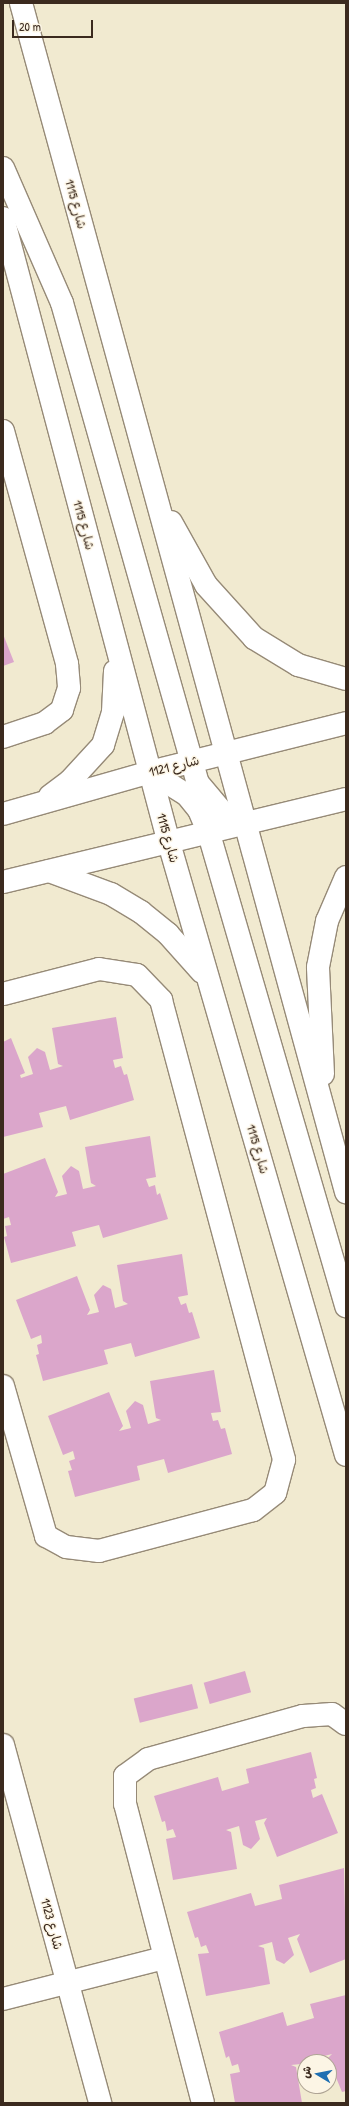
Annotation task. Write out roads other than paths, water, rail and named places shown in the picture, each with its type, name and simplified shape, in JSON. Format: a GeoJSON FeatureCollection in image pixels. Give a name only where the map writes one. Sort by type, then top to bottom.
{"type":"FeatureCollection","features":[{"type":"Feature","properties":{"kind":"street","name":"شارع 1115"},"geometry":{"type":"LineString","coordinates":[[20,3],[155,493],[243,825],[346,1192]]}},
{"type":"Feature","properties":{"kind":"street"},"geometry":{"type":"LineString","coordinates":[[3,168],[62,303],[191,761],[211,801],[243,825]]}},
{"type":"Feature","properties":{"kind":"street","name":"شارع 1115"},"geometry":{"type":"LineString","coordinates":[[3,218],[169,843],[346,1455]]}},
{"type":"Feature","properties":{"kind":"street"},"geometry":{"type":"LineString","coordinates":[[3,430],[67,664],[69,688],[62,710],[45,723],[3,737]]}},
{"type":"Feature","properties":{"kind":"street"},"geometry":{"type":"LineString","coordinates":[[155,493],[206,585],[230,615],[254,638],[298,665],[346,679]]}},
{"type":"Feature","properties":{"kind":"street"},"geometry":{"type":"LineString","coordinates":[[39,804],[70,781],[102,745],[113,712],[116,680],[112,632]]}},
{"type":"Feature","properties":{"kind":"street","name":"شارع 1121"},"geometry":{"type":"LineString","coordinates":[[3,814],[191,761],[346,723]]}},
{"type":"Feature","properties":{"kind":"street"},"geometry":{"type":"LineString","coordinates":[[150,772],[187,795],[199,810],[209,834],[346,1307]]}},
{"type":"Feature","properties":{"kind":"street"},"geometry":{"type":"LineString","coordinates":[[3,882],[46,870],[209,834],[346,799]]}},
{"type":"Feature","properties":{"kind":"street"},"geometry":{"type":"LineString","coordinates":[[46,870],[80,880],[141,912],[168,934],[208,979]]}},
{"type":"Feature","properties":{"kind":"street"},"geometry":{"type":"LineString","coordinates":[[326,1119],[318,967],[326,921],[346,877]]}},
{"type":"Feature","properties":{"kind":"street"},"geometry":{"type":"LineString","coordinates":[[3,994],[99,969],[137,975],[161,1000],[284,1460],[275,1493],[253,1510],[99,1551],[66,1547],[46,1536],[3,1386]]}},
{"type":"Feature","properties":{"kind":"street"},"geometry":{"type":"LineString","coordinates":[[203,2103],[125,1804],[125,1776],[148,1759],[303,1716],[332,1714],[346,1724]]}},
{"type":"Feature","properties":{"kind":"street","name":"شارع 1123"},"geometry":{"type":"LineString","coordinates":[[3,1745],[100,2103]]}},
{"type":"Feature","properties":{"kind":"street"},"geometry":{"type":"LineString","coordinates":[[3,1999],[164,1958]]}}]}
